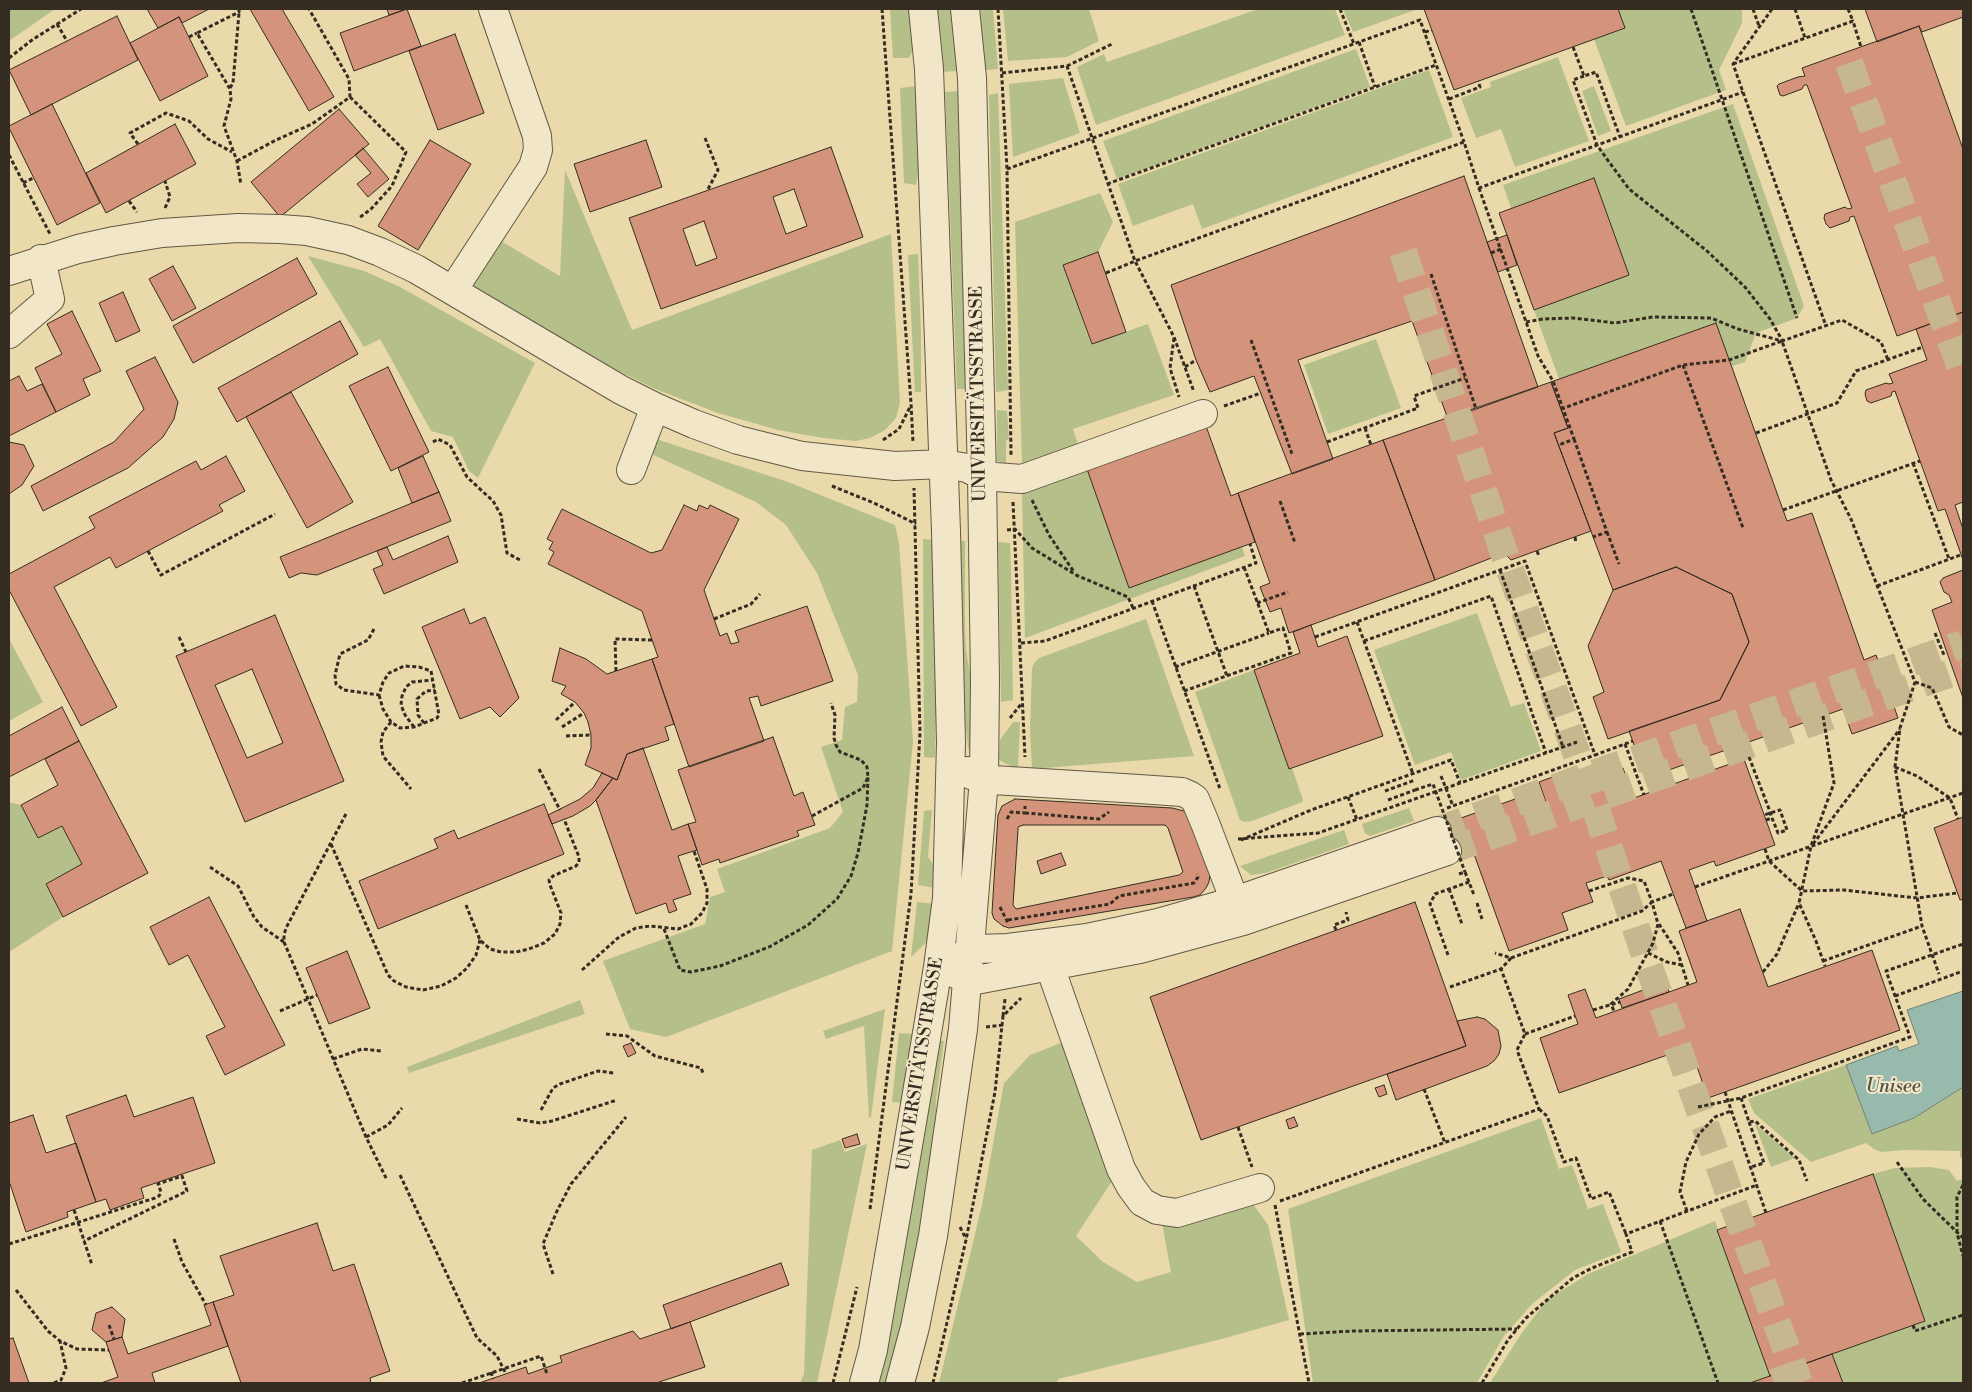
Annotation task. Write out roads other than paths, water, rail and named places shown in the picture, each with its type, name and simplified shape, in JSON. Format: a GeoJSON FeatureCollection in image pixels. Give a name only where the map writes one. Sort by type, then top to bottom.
{"type":"FeatureCollection","features":[{"type":"Feature","properties":{"kind":"street"},"geometry":{"type":"LineString","coordinates":[[453,290],[533,167],[538,150],[537,136],[493,9]]}},
{"type":"Feature","properties":{"kind":"street","name":"UNIVERSITÄTSSTRASSE"},"geometry":{"type":"LineString","coordinates":[[864,1383],[873,1350],[938,967],[947,898],[951,742],[944,464],[939,388],[929,69],[923,9]]}},
{"type":"Feature","properties":{"kind":"street","name":"UNIVERSITÄTSSTRASSE"},"geometry":{"type":"LineString","coordinates":[[900,1383],[914,1327],[932,1236],[963,1029],[984,779],[985,680],[982,476],[972,78],[965,9]]}},
{"type":"Feature","properties":{"kind":"street"},"geometry":{"type":"LineString","coordinates":[[9,270],[41,259],[114,241],[162,233],[238,228],[307,231],[348,240],[380,252],[453,290],[621,390],[655,407],[738,440],[802,456],[895,466],[944,464],[967,468],[982,476],[1017,478],[1195,417]]}},
{"type":"Feature","properties":{"kind":"street"},"geometry":{"type":"LineString","coordinates":[[9,334],[50,298],[41,259]]}},
{"type":"Feature","properties":{"kind":"street"},"geometry":{"type":"LineString","coordinates":[[631,470],[655,407]]}},
{"type":"Feature","properties":{"kind":"street","name":"UNIVERSITÄTSSTRASSE"},"geometry":{"type":"LineString","coordinates":[[951,742],[961,766],[971,775],[984,779]]}},
{"type":"Feature","properties":{"kind":"street"},"geometry":{"type":"LineString","coordinates":[[984,779],[1182,792],[1189,795],[1199,807],[1239,911]]}},
{"type":"Feature","properties":{"kind":"street"},"geometry":{"type":"LineString","coordinates":[[938,967],[967,979],[976,980],[1140,949],[1442,831]]}},
{"type":"Feature","properties":{"kind":"street"},"geometry":{"type":"LineString","coordinates":[[938,967],[968,952],[977,950],[1086,938],[1158,923],[1239,911]]}},
{"type":"Feature","properties":{"kind":"street"},"geometry":{"type":"LineString","coordinates":[[1050,967],[1121,1169],[1142,1202],[1157,1210],[1177,1213],[1260,1188]]}},
{"type":"Feature","properties":{"kind":"water","name":"Unisee"},"geometry":{"type":"Polygon","coordinates":[[[1963,991],[1963,1087],[1914,1118],[1872,1134],[1846,1065],[1897,1046],[1899,1051],[1919,1044],[1907,1010],[1963,991]]]}},
{"type":"Feature","properties":{"kind":"tunnel"},"geometry":{"type":"LineString","coordinates":[[1849,63],[1963,373]]}},
{"type":"Feature","properties":{"kind":"tunnel"},"geometry":{"type":"LineString","coordinates":[[1403,252],[1504,553],[1585,777],[1648,964],[1732,1201],[1799,1383]]}},
{"type":"Feature","properties":{"kind":"tunnel"},"geometry":{"type":"LineString","coordinates":[[1437,831],[1963,644]]}},
{"type":"Feature","properties":{"kind":"tunnel"},"geometry":{"type":"LineString","coordinates":[[1447,851],[1963,669]]}},
{"type":"Feature","properties":{"kind":"tunnel"},"geometry":{"type":"LineString","coordinates":[[1774,1383],[1796,1375]]}}]}
